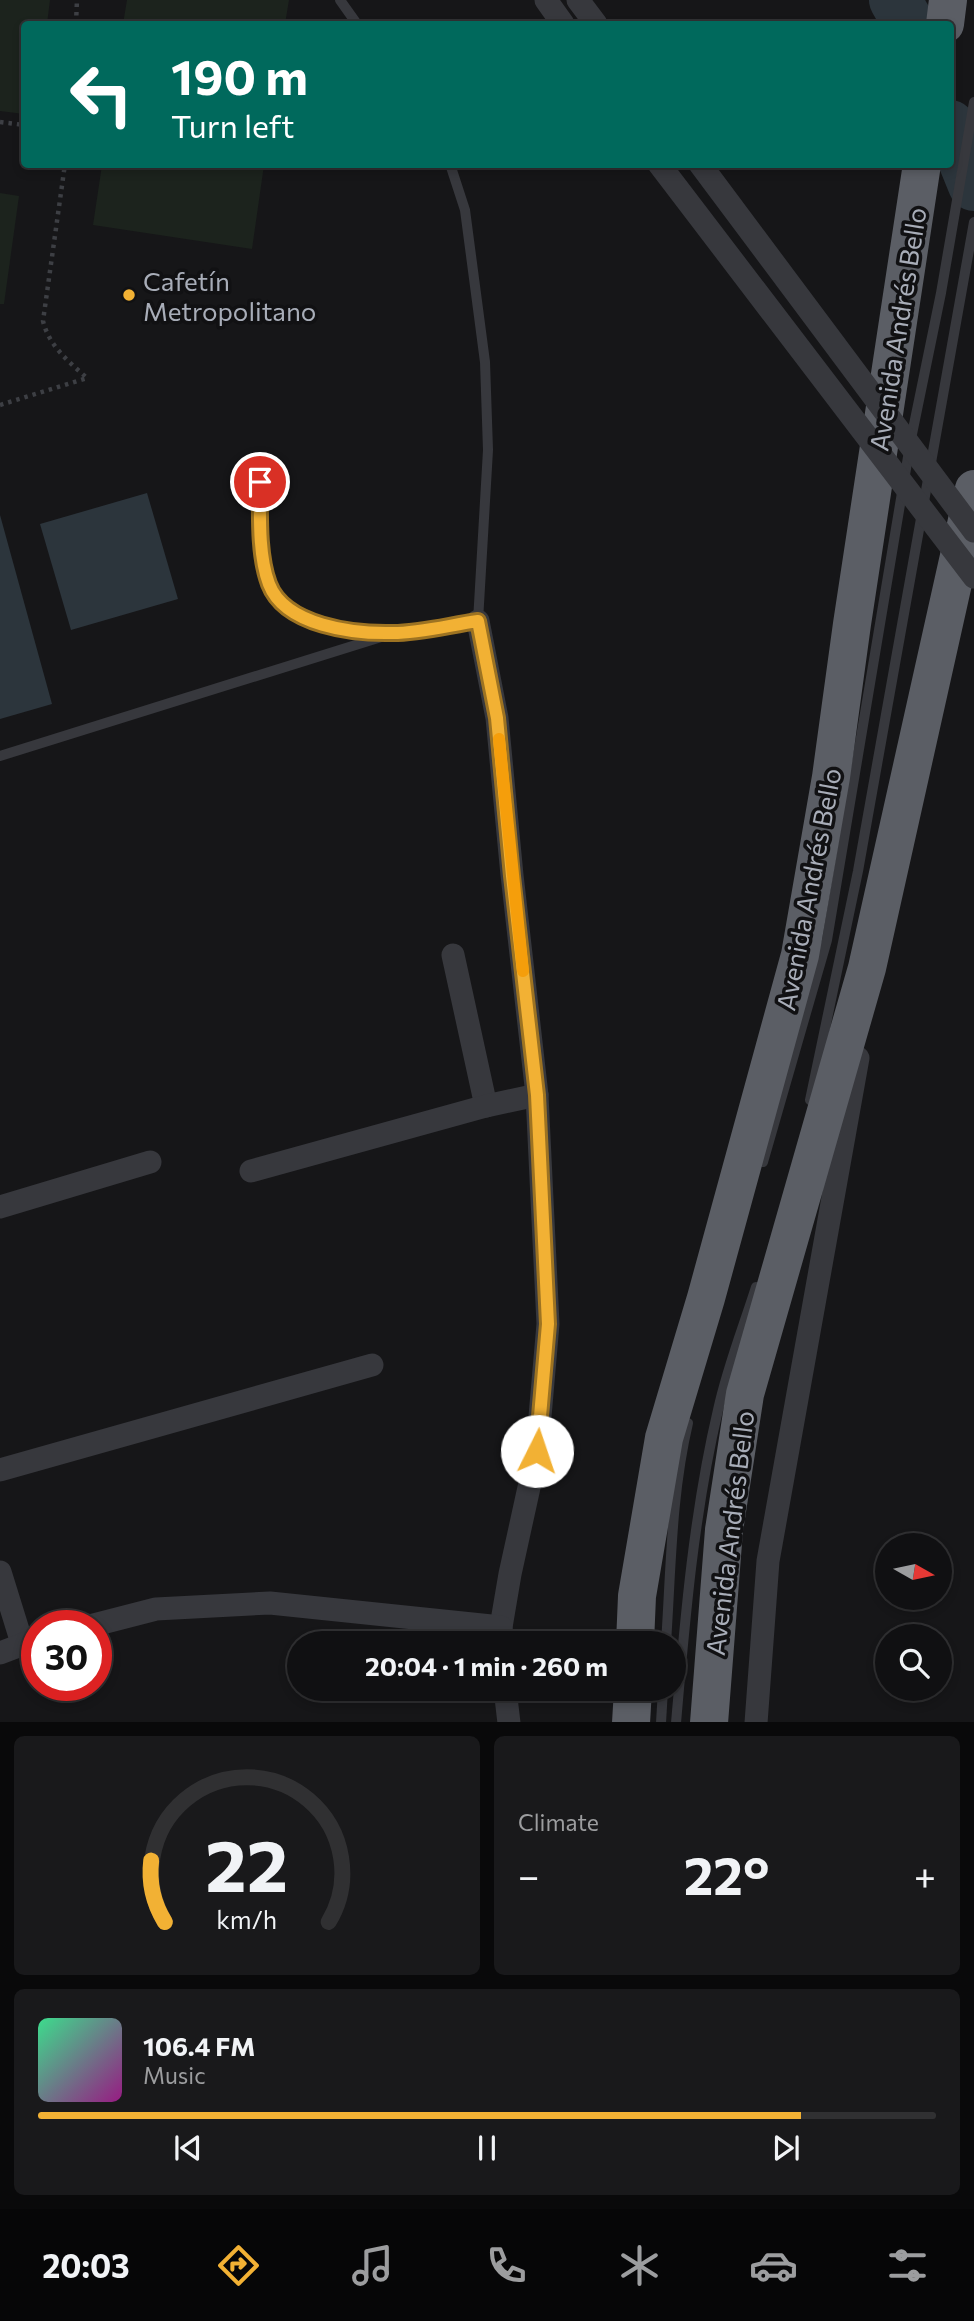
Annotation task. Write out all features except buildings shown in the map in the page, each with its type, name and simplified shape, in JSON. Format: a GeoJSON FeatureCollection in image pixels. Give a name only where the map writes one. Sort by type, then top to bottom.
{"type":"FeatureCollection","features":[{"type":"Feature","properties":{"kind":"highway","name":"Avenida Andrés Bello"},"geometry":{"type":"LineString","coordinates":[[636,1631],[637,1596],[664,1438],[706,1298],[800,955],[831,777],[921,173]]}},
{"type":"Feature","properties":{"kind":"highway","name":"Avenida Andrés Bello"},"geometry":{"type":"LineString","coordinates":[[709,1722],[724,1530],[745,1394],[867,968],[974,489]]}},
{"type":"Feature","properties":{"kind":"highway"},"geometry":{"type":"LineString","coordinates":[[631,1722],[632,1701]]}},
{"type":"Feature","properties":{"kind":"street"},"geometry":{"type":"LineString","coordinates":[[546,0],[561,21]]}},
{"type":"Feature","properties":{"kind":"street"},"geometry":{"type":"LineString","coordinates":[[578,0],[594,21]]}},
{"type":"Feature","properties":{"kind":"street"},"geometry":{"type":"LineString","coordinates":[[662,168],[974,577]]}},
{"type":"Feature","properties":{"kind":"street"},"geometry":{"type":"LineString","coordinates":[[703,168],[974,531]]}},
{"type":"Feature","properties":{"kind":"street"},"geometry":{"type":"LineString","coordinates":[[478,621],[497,718],[537,1095],[548,1324],[537,1451],[510,1574],[503,1631]]}},
{"type":"Feature","properties":{"kind":"street"},"geometry":{"type":"LineString","coordinates":[[756,1722],[768,1561],[905,791]]}},
{"type":"Feature","properties":{"kind":"street"},"geometry":{"type":"LineString","coordinates":[[453,955],[486,1105]]}},
{"type":"Feature","properties":{"kind":"street"},"geometry":{"type":"LineString","coordinates":[[251,1171],[486,1105],[537,1095]]}},
{"type":"Feature","properties":{"kind":"street"},"geometry":{"type":"LineString","coordinates":[[0,1207],[150,1162]]}},
{"type":"Feature","properties":{"kind":"street"},"geometry":{"type":"LineString","coordinates":[[0,1470],[372,1365]]}},
{"type":"Feature","properties":{"kind":"street"},"geometry":{"type":"LineString","coordinates":[[0,1572],[21,1622]]}},
{"type":"Feature","properties":{"kind":"street"},"geometry":{"type":"LineString","coordinates":[[112,1620],[156,1609],[270,1603],[473,1631]]}},
{"type":"Feature","properties":{"kind":"street"},"geometry":{"type":"LineString","coordinates":[[0,1653],[21,1644]]}},
{"type":"Feature","properties":{"kind":"street"},"geometry":{"type":"LineString","coordinates":[[506,1701],[509,1722]]}},
{"type":"Feature","properties":{"kind":"lane"},"geometry":{"type":"LineString","coordinates":[[340,0],[355,21]]}},
{"type":"Feature","properties":{"kind":"lane"},"geometry":{"type":"LineString","coordinates":[[758,1177],[827,940],[911,439],[942,293],[974,102]]}},
{"type":"Feature","properties":{"kind":"lane"},"geometry":{"type":"LineString","coordinates":[[0,756],[394,633],[478,621],[488,450],[485,362],[466,210],[451,168]]}},
{"type":"Feature","properties":{"kind":"lane"},"geometry":{"type":"LineString","coordinates":[[808,1108],[858,871],[974,222]]}},
{"type":"Feature","properties":{"kind":"lane"},"geometry":{"type":"LineString","coordinates":[[260,482],[260,517],[269,583],[282,604],[309,620],[350,630],[394,633]]}},
{"type":"Feature","properties":{"kind":"lane"},"geometry":{"type":"LineString","coordinates":[[676,1722],[691,1568],[709,1450],[718,1408],[761,1274]]}},
{"type":"Feature","properties":{"kind":"lane"},"geometry":{"type":"LineString","coordinates":[[667,1631],[680,1457],[690,1412]]}},
{"type":"Feature","properties":{"kind":"lane"},"geometry":{"type":"LineString","coordinates":[[661,1722],[662,1701]]}},
{"type":"Feature","properties":{"kind":"path"},"geometry":{"type":"LineString","coordinates":[[76,21],[77,0]]}},
{"type":"Feature","properties":{"kind":"path"},"geometry":{"type":"LineString","coordinates":[[0,122],[21,125]]}},
{"type":"Feature","properties":{"kind":"path"},"geometry":{"type":"LineString","coordinates":[[0,405],[87,378],[59,352],[45,332],[43,321],[64,168]]}},
{"type":"Feature","properties":{"kind":"shaded area"},"geometry":{"type":"Polygon","coordinates":[[[0,0],[50,0],[47,21],[21,21],[21,114],[0,111],[0,0]]]}},
{"type":"Feature","properties":{"kind":"shaded area"},"geometry":{"type":"Polygon","coordinates":[[[127,0],[289,0],[286,21],[124,21],[127,0]]]}},
{"type":"Feature","properties":{"kind":"shaded area"},"geometry":{"type":"Polygon","coordinates":[[[102,168],[264,168],[252,249],[93,225],[102,168]]]}},
{"type":"Feature","properties":{"kind":"shaded area"},"geometry":{"type":"Polygon","coordinates":[[[0,193],[19,196],[4,304],[0,304],[0,193]]]}},
{"type":"Feature","properties":{"kind":"shaded area"},"geometry":{"type":"Polygon","coordinates":[[[147,493],[178,599],[71,630],[40,524],[147,493]]]}},
{"type":"Feature","properties":{"kind":"shaded area"},"geometry":{"type":"Polygon","coordinates":[[[0,515],[52,704],[0,719],[0,515]]]}},
{"type":"Feature","properties":{"kind":"waterway"},"geometry":{"type":"LineString","coordinates":[[895,0],[907,21]]}},
{"type":"Feature","properties":{"kind":"waterway"},"geometry":{"type":"LineString","coordinates":[[954,136],[974,185]]}},
{"type":"Feature","properties":{"kind":"slow traffic"},"geometry":{"type":"LineString","coordinates":[[499,739],[523,971]]}},
{"type":"Feature","properties":{"kind":"place","name":"Cafetín Metropolitano"},"geometry":{"type":"Point","coordinates":[129,295]}},
{"type":"Feature","properties":{"kind":"route"},"geometry":{"type":"LineString","coordinates":[[260,482],[261,532],[269,583],[282,604],[295,614],[350,630],[394,633],[478,621],[497,718],[537,1095],[548,1324],[537,1451]]}}]}
